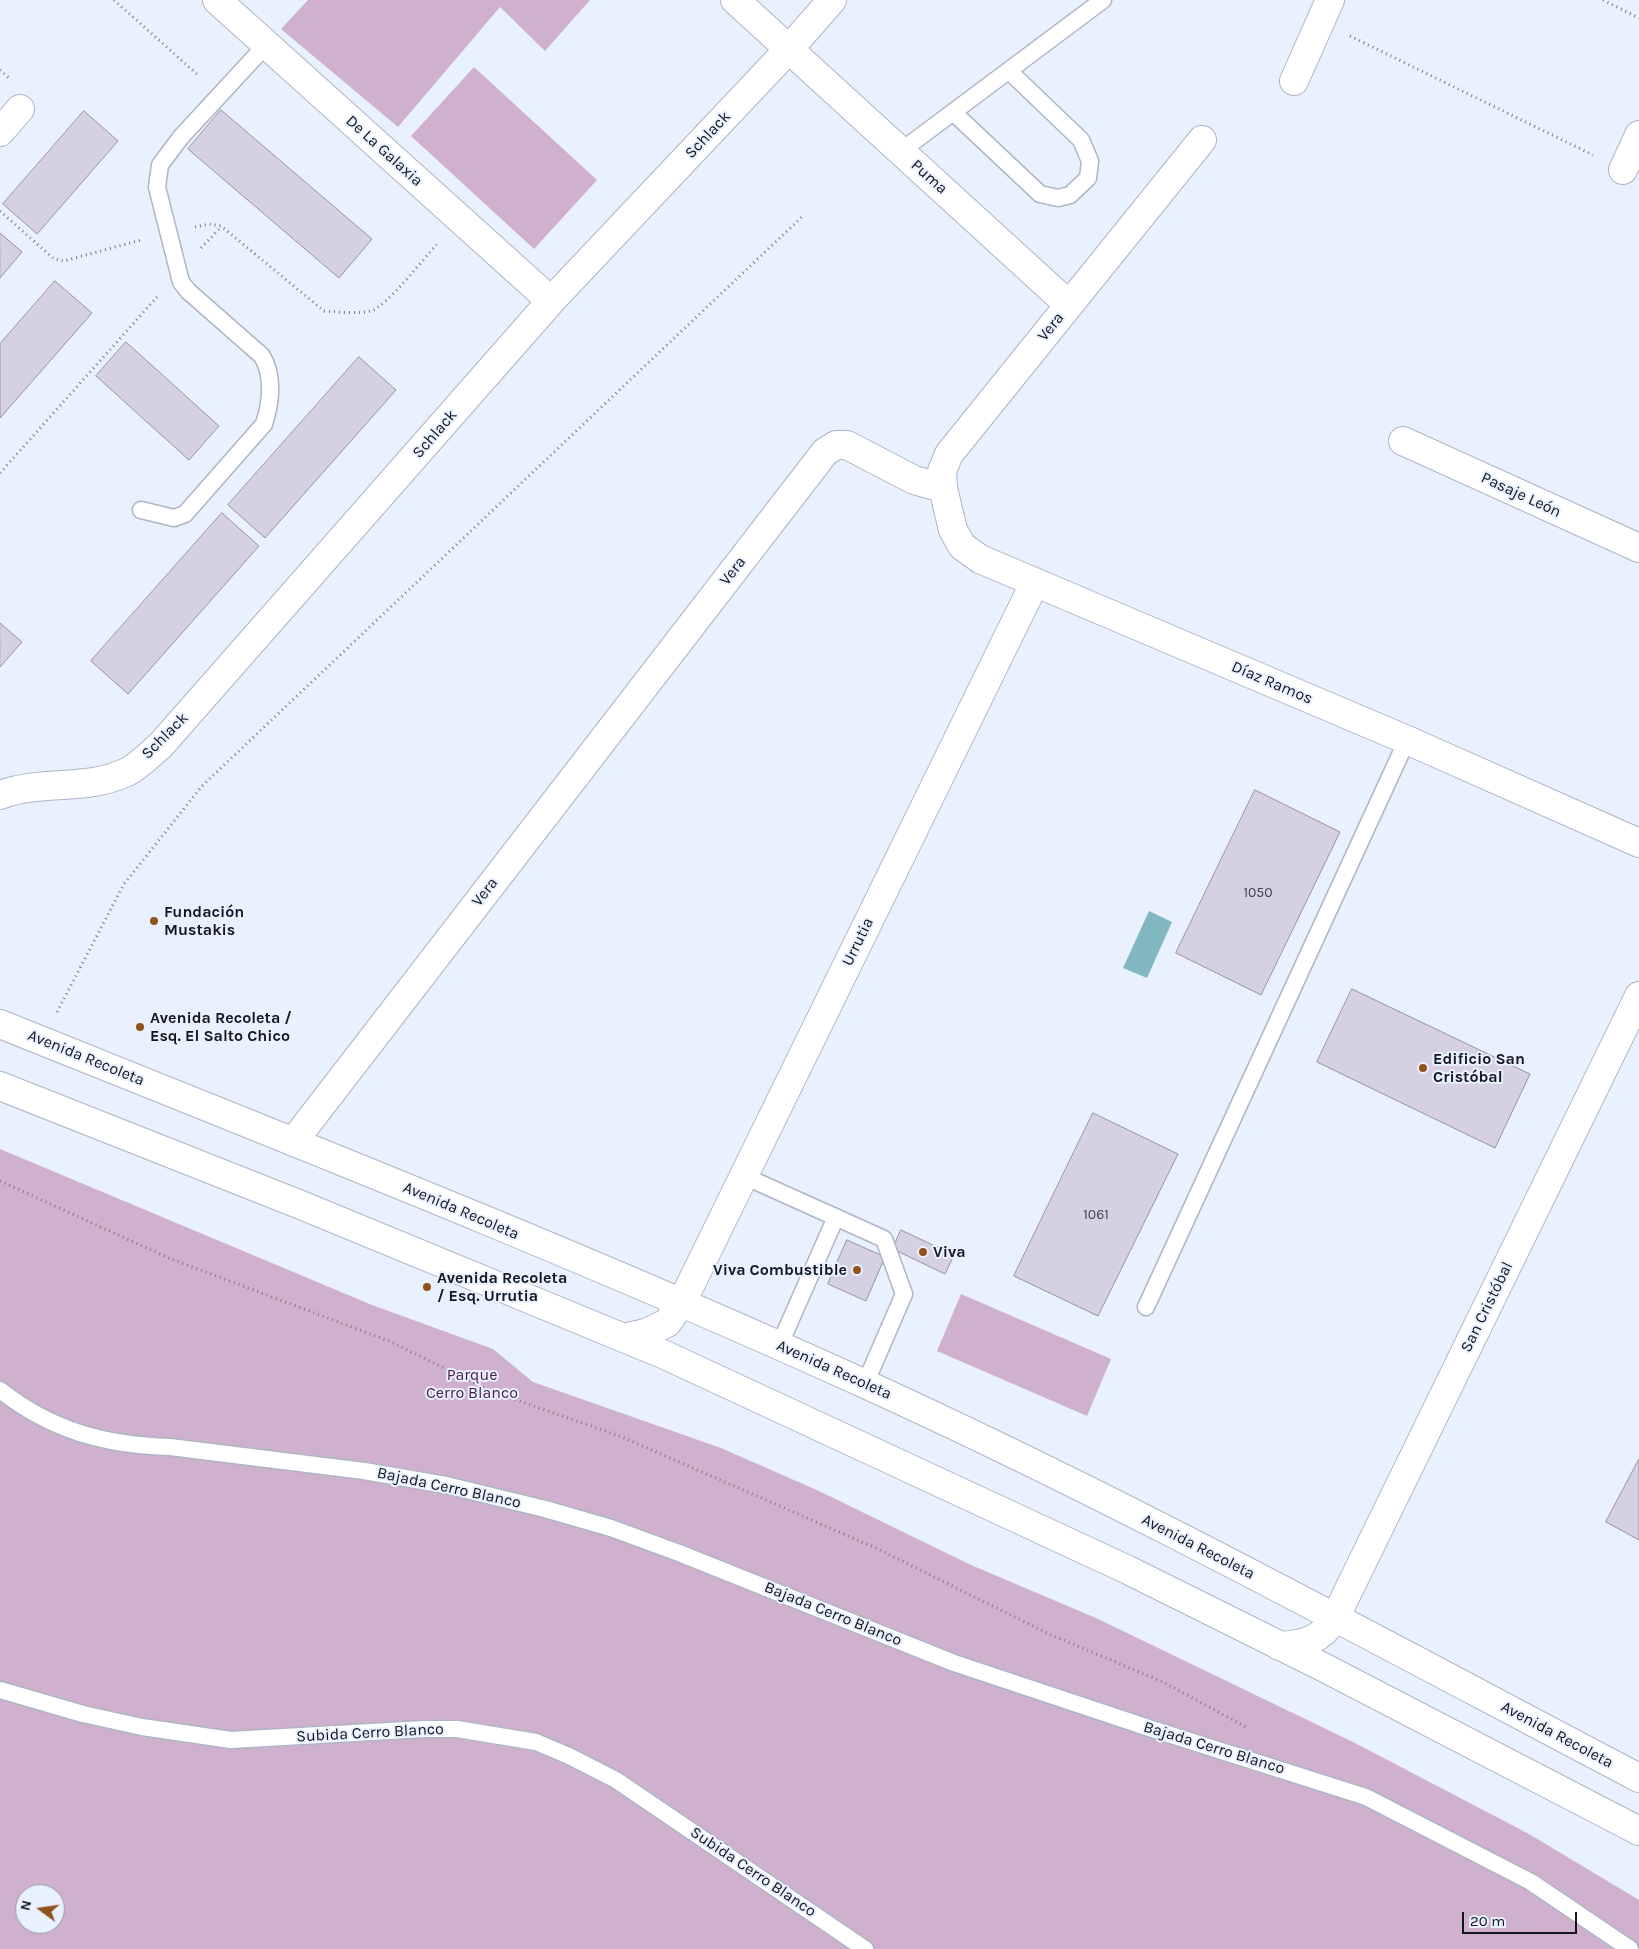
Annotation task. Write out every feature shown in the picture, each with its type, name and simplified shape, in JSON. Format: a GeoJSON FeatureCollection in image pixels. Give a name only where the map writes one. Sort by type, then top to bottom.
{"type":"FeatureCollection","features":[{"type":"Feature","properties":{"kind":"street","name":"De La Galaxia"},"geometry":{"type":"LineString","coordinates":[[217,0],[551,301]]}},
{"type":"Feature","properties":{"kind":"street","name":"Puma"},"geometry":{"type":"LineString","coordinates":[[735,0],[1069,305]]}},
{"type":"Feature","properties":{"kind":"street","name":"Schlack"},"geometry":{"type":"LineString","coordinates":[[0,795],[33,787],[92,784],[128,771],[160,746],[551,301],[789,49],[832,0]]}},
{"type":"Feature","properties":{"kind":"street"},"geometry":{"type":"LineString","coordinates":[[1294,80],[1325,11]]}},
{"type":"Feature","properties":{"kind":"street"},"geometry":{"type":"LineString","coordinates":[[0,132],[20,109]]}},
{"type":"Feature","properties":{"kind":"street"},"geometry":{"type":"LineString","coordinates":[[1623,170],[1639,135]]}},
{"type":"Feature","properties":{"kind":"street","name":"Vera"},"geometry":{"type":"LineString","coordinates":[[293,1142],[825,452],[836,444],[847,445],[914,480],[943,488],[942,471],[949,454],[1202,140]]}},
{"type":"Feature","properties":{"kind":"street","name":"Pasaje León"},"geometry":{"type":"LineString","coordinates":[[1403,441],[1639,548]]}},
{"type":"Feature","properties":{"kind":"street","name":"Díaz Ramos"},"geometry":{"type":"LineString","coordinates":[[943,488],[953,530],[962,546],[975,556],[1407,740],[1639,843]]}},
{"type":"Feature","properties":{"kind":"street","name":"Urrutia"},"geometry":{"type":"LineString","coordinates":[[624,1338],[646,1333],[667,1323],[682,1302],[1034,582]]}},
{"type":"Feature","properties":{"kind":"street","name":"San Cristóbal"},"geometry":{"type":"LineString","coordinates":[[1280,1646],[1298,1646],[1310,1642],[1321,1635],[1335,1618],[1639,996]]}},
{"type":"Feature","properties":{"kind":"street","name":"Avenida Recoleta"},"geometry":{"type":"LineString","coordinates":[[0,1024],[682,1302],[866,1384],[1099,1496],[1639,1778]]}},
{"type":"Feature","properties":{"kind":"street"},"geometry":{"type":"LineString","coordinates":[[0,1086],[302,1206],[674,1359],[1128,1570],[1639,1831]]}},
{"type":"Feature","properties":{"kind":"lane"},"geometry":{"type":"LineString","coordinates":[[901,151],[1104,0]]}},
{"type":"Feature","properties":{"kind":"lane"},"geometry":{"type":"LineString","coordinates":[[141,510],[174,518],[185,514],[264,424],[270,406],[268,366],[262,356],[188,291],[178,274],[157,188],[160,164],[181,137],[266,45]]}},
{"type":"Feature","properties":{"kind":"lane"},"geometry":{"type":"LineString","coordinates":[[954,113],[1040,194],[1058,198],[1070,195],[1088,178],[1090,161],[1081,140],[1009,71]]}},
{"type":"Feature","properties":{"kind":"lane"},"geometry":{"type":"LineString","coordinates":[[1146,1307],[1407,740]]}},
{"type":"Feature","properties":{"kind":"lane"},"geometry":{"type":"LineString","coordinates":[[744,1176],[884,1239],[904,1294],[866,1384]]}},
{"type":"Feature","properties":{"kind":"lane"},"geometry":{"type":"LineString","coordinates":[[779,1346],[836,1217]]}},
{"type":"Feature","properties":{"kind":"lane","name":"Bajada Cerro Blanco"},"geometry":{"type":"LineString","coordinates":[[0,1390],[41,1417],[97,1439],[135,1446],[170,1447],[404,1477],[491,1495],[611,1528],[954,1662],[1149,1728],[1366,1797],[1531,1882],[1630,1949]]}},
{"type":"Feature","properties":{"kind":"lane","name":"Subida Cerro Blanco"},"geometry":{"type":"LineString","coordinates":[[0,1690],[83,1714],[142,1727],[231,1740],[424,1729],[457,1729],[536,1742],[569,1756],[616,1780],[865,1949]]}},
{"type":"Feature","properties":{"kind":"path"},"geometry":{"type":"LineString","coordinates":[[114,0],[220,94]]}},
{"type":"Feature","properties":{"kind":"path"},"geometry":{"type":"LineString","coordinates":[[1603,0],[1639,18]]}},
{"type":"Feature","properties":{"kind":"path"},"geometry":{"type":"LineString","coordinates":[[1325,11],[1623,170]]}},
{"type":"Feature","properties":{"kind":"path"},"geometry":{"type":"LineString","coordinates":[[0,211],[54,259],[64,261],[168,233],[209,224],[221,226],[324,312],[371,311],[383,304],[460,219]]}},
{"type":"Feature","properties":{"kind":"path"},"geometry":{"type":"LineString","coordinates":[[56,1014],[124,884],[202,786],[804,215]]}},
{"type":"Feature","properties":{"kind":"path"},"geometry":{"type":"LineString","coordinates":[[0,473],[221,226]]}},
{"type":"Feature","properties":{"kind":"path"},"geometry":{"type":"LineString","coordinates":[[0,1181],[171,1258],[389,1341],[491,1391],[622,1437],[878,1549],[1049,1634],[1163,1682],[1254,1732]]}},
{"type":"Feature","properties":{"kind":"green space"},"geometry":{"type":"Polygon","coordinates":[[[308,0],[590,0],[545,51],[500,7],[398,127],[281,29],[308,0]]]}},
{"type":"Feature","properties":{"kind":"green space"},"geometry":{"type":"Polygon","coordinates":[[[474,67],[597,180],[534,249],[411,136],[474,67]]]}},
{"type":"Feature","properties":{"kind":"green space","name":"Parque Cerro Blanco"},"geometry":{"type":"Polygon","coordinates":[[[0,1149],[372,1305],[493,1349],[533,1382],[721,1448],[819,1491],[971,1565],[1096,1618],[1355,1743],[1529,1834],[1639,1900],[1639,1949],[0,1949],[0,1149]]]}},
{"type":"Feature","properties":{"kind":"green space"},"geometry":{"type":"Polygon","coordinates":[[[961,1294],[1111,1359],[1087,1416],[937,1351],[961,1294]]]}},
{"type":"Feature","properties":{"kind":"water"},"geometry":{"type":"Polygon","coordinates":[[[1149,911],[1172,922],[1147,978],[1123,968],[1149,911]]]}},
{"type":"Feature","properties":{"kind":"building"},"geometry":{"type":"Polygon","coordinates":[[[221,110],[372,239],[339,278],[188,149],[221,110]]]}},
{"type":"Feature","properties":{"kind":"building"},"geometry":{"type":"Polygon","coordinates":[[[84,111],[118,141],[37,234],[3,204],[84,111]]]}},
{"type":"Feature","properties":{"kind":"building"},"geometry":{"type":"Polygon","coordinates":[[[0,233],[22,252],[0,278],[0,233]]]}},
{"type":"Feature","properties":{"kind":"building"},"geometry":{"type":"Polygon","coordinates":[[[55,281],[92,313],[0,418],[0,344],[55,281]]]}},
{"type":"Feature","properties":{"kind":"building"},"geometry":{"type":"Polygon","coordinates":[[[126,342],[219,426],[189,460],[96,376],[126,342]]]}},
{"type":"Feature","properties":{"kind":"building"},"geometry":{"type":"Polygon","coordinates":[[[359,357],[396,390],[265,538],[228,505],[359,357]]]}},
{"type":"Feature","properties":{"kind":"building"},"geometry":{"type":"Polygon","coordinates":[[[222,513],[259,546],[128,694],[91,661],[222,513]]]}},
{"type":"Feature","properties":{"kind":"building"},"geometry":{"type":"Polygon","coordinates":[[[0,623],[22,642],[0,667],[0,623]]]}},
{"type":"Feature","properties":{"kind":"building"},"geometry":{"type":"Polygon","coordinates":[[[1255,790],[1340,832],[1261,995],[1176,953],[1255,790]]]}},
{"type":"Feature","properties":{"kind":"building","name":"Edificio San Cristóbal"},"geometry":{"type":"Polygon","coordinates":[[[1352,989],[1530,1074],[1495,1148],[1317,1062],[1352,989]]]}},
{"type":"Feature","properties":{"kind":"building"},"geometry":{"type":"Polygon","coordinates":[[[1093,1113],[1178,1154],[1098,1316],[1014,1276],[1093,1113]]]}},
{"type":"Feature","properties":{"kind":"building","name":"Viva"},"geometry":{"type":"Polygon","coordinates":[[[901,1230],[954,1255],[945,1274],[893,1249],[901,1230]]]}},
{"type":"Feature","properties":{"kind":"building","name":"Viva Combustible"},"geometry":{"type":"Polygon","coordinates":[[[847,1240],[885,1257],[866,1301],[828,1284],[847,1240]]]}},
{"type":"Feature","properties":{"kind":"building"},"geometry":{"type":"Polygon","coordinates":[[[1639,1459],[1639,1540],[1606,1522],[1639,1459]]]}},
{"type":"Feature","properties":{"kind":"place","name":"Fundación Mustakis"},"geometry":{"type":"Point","coordinates":[154,921]}},
{"type":"Feature","properties":{"kind":"place","name":"Avenida Recoleta / Esq. El Salto Chico"},"geometry":{"type":"Point","coordinates":[140,1027]}},
{"type":"Feature","properties":{"kind":"place","name":"Edificio San Cristóbal"},"geometry":{"type":"Point","coordinates":[1423,1068]}},
{"type":"Feature","properties":{"kind":"place","name":"Viva"},"geometry":{"type":"Point","coordinates":[923,1252]}},
{"type":"Feature","properties":{"kind":"place","name":"Viva Combustible"},"geometry":{"type":"Point","coordinates":[857,1270]}},
{"type":"Feature","properties":{"kind":"place","name":"Avenida Recoleta / Esq. Urrutia"},"geometry":{"type":"Point","coordinates":[427,1287]}}]}
